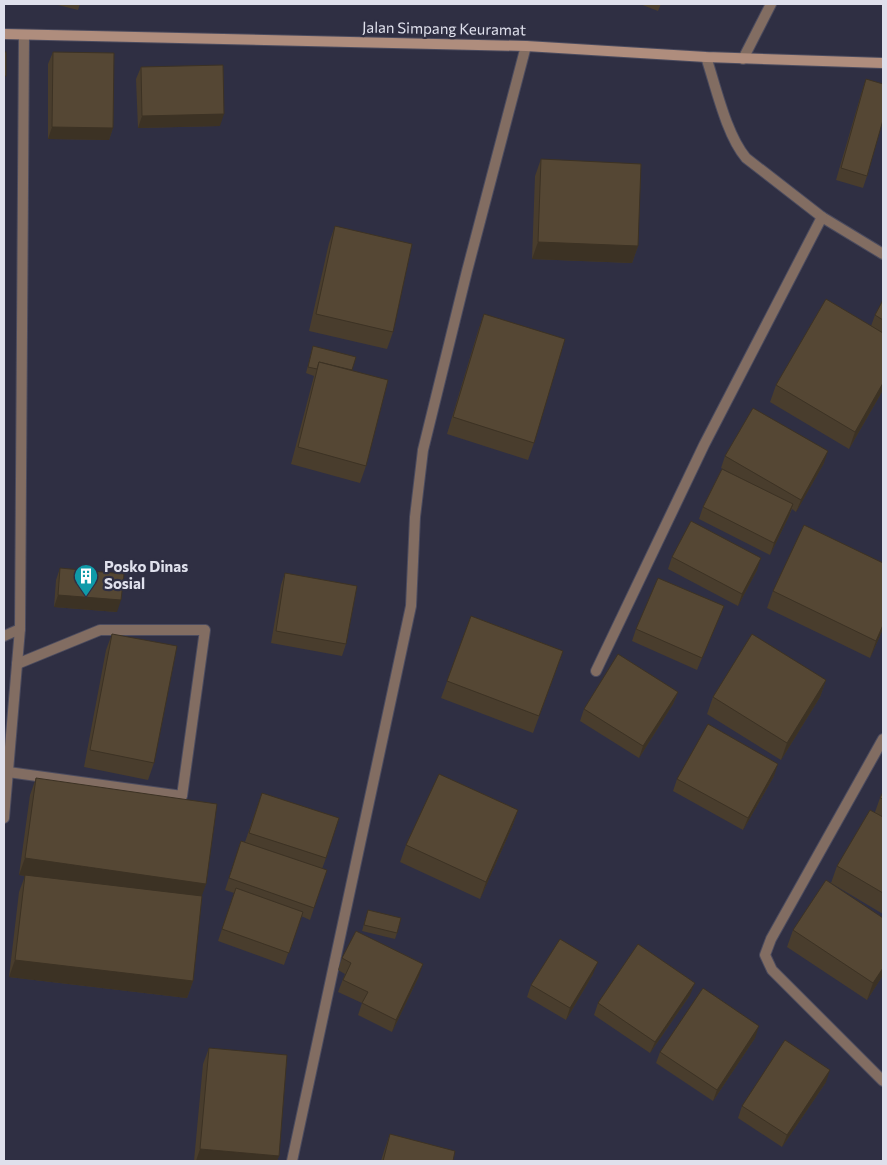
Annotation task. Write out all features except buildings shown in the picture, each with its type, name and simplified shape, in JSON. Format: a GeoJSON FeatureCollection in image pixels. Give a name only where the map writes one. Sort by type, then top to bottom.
{"type":"FeatureCollection","features":[{"type":"Feature","properties":{"kind":"main road","name":"Jalan Simpang Keuramat"},"geometry":{"type":"LineString","coordinates":[[4,34],[526,46],[743,59],[883,63]]}},
{"type":"Feature","properties":{"kind":"street"},"geometry":{"type":"LineString","coordinates":[[743,59],[771,4]]}},
{"type":"Feature","properties":{"kind":"street"},"geometry":{"type":"LineString","coordinates":[[4,818],[20,629],[24,35]]}},
{"type":"Feature","properties":{"kind":"street"},"geometry":{"type":"LineString","coordinates":[[292,1161],[411,606],[415,517],[423,450],[467,271],[526,46]]}},
{"type":"Feature","properties":{"kind":"street"},"geometry":{"type":"LineString","coordinates":[[706,57],[732,134],[739,149],[746,158],[822,217],[883,254]]}},
{"type":"Feature","properties":{"kind":"street"},"geometry":{"type":"LineString","coordinates":[[596,671],[704,445],[822,217]]}},
{"type":"Feature","properties":{"kind":"street"},"geometry":{"type":"LineString","coordinates":[[4,636],[20,629]]}},
{"type":"Feature","properties":{"kind":"street"},"geometry":{"type":"LineString","coordinates":[[8,772],[182,796],[205,630],[100,630],[17,664]]}},
{"type":"Feature","properties":{"kind":"street"},"geometry":{"type":"LineString","coordinates":[[883,739],[771,939],[765,955],[772,970],[883,1081]]}},
{"type":"Feature","properties":{"kind":"place","name":"Posko Dinas Sosial"},"geometry":{"type":"Point","coordinates":[86,597]}}]}
